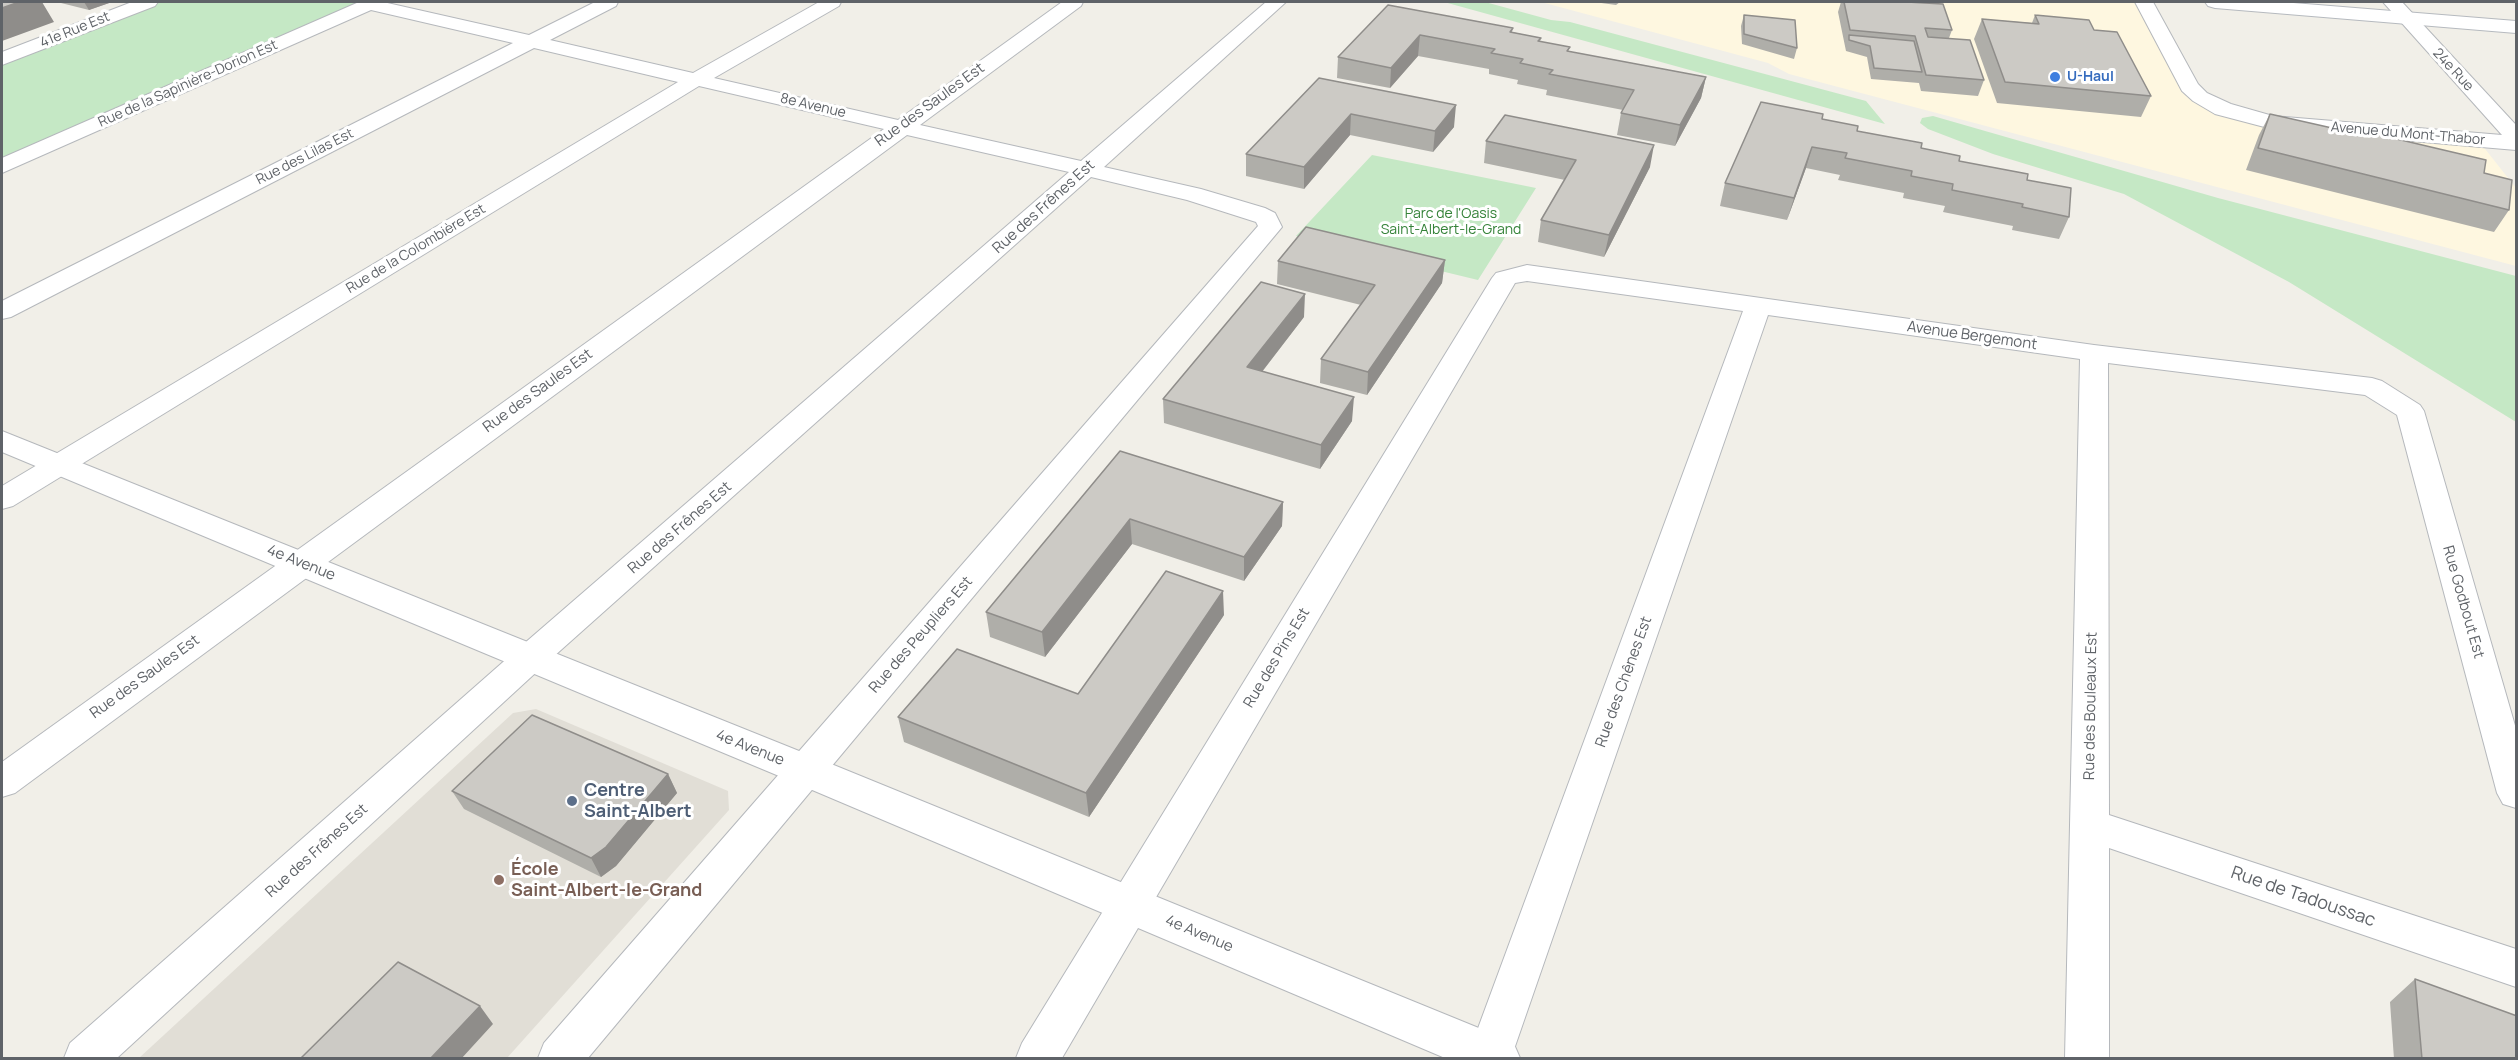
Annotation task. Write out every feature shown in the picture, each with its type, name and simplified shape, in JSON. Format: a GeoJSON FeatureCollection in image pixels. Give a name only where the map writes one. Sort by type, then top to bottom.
{"type":"FeatureCollection","features":[{"type":"Feature","properties":{"kind":"street","name":"41e Rue Est"},"geometry":{"type":"LineString","coordinates":[[2,59],[148,2]]}},
{"type":"Feature","properties":{"kind":"street","name":"Rue des Lilas Est"},"geometry":{"type":"LineString","coordinates":[[2,311],[609,2]]}},
{"type":"Feature","properties":{"kind":"street","name":"Rue de la Colombière Est"},"geometry":{"type":"LineString","coordinates":[[2,499],[697,79],[832,2]]}},
{"type":"Feature","properties":{"kind":"street","name":"Rue des Saules Est"},"geometry":{"type":"LineString","coordinates":[[2,782],[1074,2]]}},
{"type":"Feature","properties":{"kind":"street","name":"Rue des Frênes Est"},"geometry":{"type":"LineString","coordinates":[[86,1059],[531,657],[1277,2]]}},
{"type":"Feature","properties":{"kind":"street","name":"Avenue du Mont-Thabor"},"geometry":{"type":"LineString","coordinates":[[2144,2],[2189,87],[2200,97],[2223,109],[2272,122],[2517,143]]}},
{"type":"Feature","properties":{"kind":"street"},"geometry":{"type":"LineString","coordinates":[[2215,2],[2398,9],[2517,27]]}},
{"type":"Feature","properties":{"kind":"street"},"geometry":{"type":"LineString","coordinates":[[2424,2],[2517,10]]}},
{"type":"Feature","properties":{"kind":"street","name":"8e Avenue"},"geometry":{"type":"LineString","coordinates":[[371,3],[1193,194],[1257,213]]}},
{"type":"Feature","properties":{"kind":"street","name":"Rue de la Sapinière-Dorion Est"},"geometry":{"type":"LineString","coordinates":[[2,166],[371,3]]}},
{"type":"Feature","properties":{"kind":"street","name":"24e Rue"},"geometry":{"type":"LineString","coordinates":[[2398,9],[2517,137]]}},
{"type":"Feature","properties":{"kind":"street","name":"Rue des Peupliers Est"},"geometry":{"type":"LineString","coordinates":[[560,1059],[1270,227],[1267,219],[1257,213]]}},
{"type":"Feature","properties":{"kind":"street","name":"Avenue Bergemont"},"geometry":{"type":"LineString","coordinates":[[1527,273],[2094,353],[2372,387],[2410,411]]}},
{"type":"Feature","properties":{"kind":"street","name":"Rue des Pins Est"},"geometry":{"type":"LineString","coordinates":[[1038,1059],[1505,278],[1527,273]]}},
{"type":"Feature","properties":{"kind":"street","name":"Rue des Chênes Est"},"geometry":{"type":"LineString","coordinates":[[1492,1058],[1758,306]]}},
{"type":"Feature","properties":{"kind":"street","name":"Rue des Bouleaux Est"},"geometry":{"type":"LineString","coordinates":[[2087,1059],[2094,353]]}},
{"type":"Feature","properties":{"kind":"street","name":"Rue Godbout Est"},"geometry":{"type":"LineString","coordinates":[[2410,411],[2517,794]]}},
{"type":"Feature","properties":{"kind":"street","name":"4e Avenue"},"geometry":{"type":"LineString","coordinates":[[2,441],[805,770],[1492,1058]]}},
{"type":"Feature","properties":{"kind":"street","name":"Rue de Tadoussac"},"geometry":{"type":"LineString","coordinates":[[2089,825],[2517,968]]}},
{"type":"Feature","properties":{"kind":"shaded area"},"geometry":{"type":"Polygon","coordinates":[[[1541,2],[2144,2],[2189,87],[2243,115],[2478,140],[2516,188],[2516,266],[1789,74],[1768,63],[1541,2]]]}},
{"type":"Feature","properties":{"kind":"shaded area","name":"École Saint-Albert-le-Grand"},"geometry":{"type":"Polygon","coordinates":[[[536,709],[728,791],[729,810],[507,1058],[139,1058],[513,713],[536,709]]]}},
{"type":"Feature","properties":{"kind":"green space"},"geometry":{"type":"Polygon","coordinates":[[[158,2],[360,2],[2,159],[2,63],[158,2]]]}},
{"type":"Feature","properties":{"kind":"green space"},"geometry":{"type":"Polygon","coordinates":[[[1444,2],[1485,2],[1551,20],[1570,22],[1866,101],[1885,124],[1444,2]]]}},
{"type":"Feature","properties":{"kind":"green space"},"geometry":{"type":"Polygon","coordinates":[[[1933,116],[2218,198],[2516,276],[2516,422],[2289,282],[2124,194],[1993,154],[1928,129],[1920,123],[1922,118],[1933,116]]]}},
{"type":"Feature","properties":{"kind":"green space","name":"Parc de l'Oasis Saint-Albert-le-Grand"},"geometry":{"type":"Polygon","coordinates":[[[1372,155],[1536,188],[1478,280],[1296,236],[1372,155]]]}},
{"type":"Feature","properties":{"kind":"building"},"geometry":{"type":"Polygon","coordinates":[[[2,2],[19,2],[2,8],[2,2]]]}},
{"type":"Feature","properties":{"kind":"building"},"geometry":{"type":"Polygon","coordinates":[[[1844,2],[1943,4],[1952,30],[1925,28],[1928,37],[1970,40],[1984,80],[1926,75],[1915,36],[1850,30],[1844,2]]]}},
{"type":"Feature","properties":{"kind":"building"},"geometry":{"type":"Polygon","coordinates":[[[1388,5],[1513,28],[1510,32],[1541,38],[1538,41],[1570,47],[1567,51],[1706,77],[1680,125],[1621,113],[1634,90],[1549,74],[1553,70],[1520,63],[1523,59],[1491,53],[1495,49],[1420,35],[1391,68],[1338,57],[1388,5]]]}},
{"type":"Feature","properties":{"kind":"building"},"geometry":{"type":"Polygon","coordinates":[[[1744,15],[1795,20],[1797,48],[1744,34],[1744,15]]]}},
{"type":"Feature","properties":{"kind":"building"},"geometry":{"type":"Polygon","coordinates":[[[2035,15],[2089,20],[2094,30],[2117,32],[2151,96],[2005,82],[1982,19],[2039,24],[2035,15]]]}},
{"type":"Feature","properties":{"kind":"building"},"geometry":{"type":"Polygon","coordinates":[[[1849,35],[1914,41],[1922,72],[1874,68],[1870,46],[1849,40],[1849,35]]]}},
{"type":"Feature","properties":{"kind":"building"},"geometry":{"type":"Polygon","coordinates":[[[1319,78],[1456,105],[1435,131],[1351,114],[1304,167],[1246,154],[1319,78]]]}},
{"type":"Feature","properties":{"kind":"building"},"geometry":{"type":"Polygon","coordinates":[[[1761,102],[1823,114],[1822,119],[1858,126],[1857,131],[1922,143],[1921,148],[1960,156],[1959,161],[2028,174],[2027,180],[2071,188],[2069,217],[2022,207],[2023,204],[1952,190],[1953,184],[1911,176],[1912,171],[1845,158],[1847,153],[1812,147],[1794,198],[1725,183],[1761,102]]]}},
{"type":"Feature","properties":{"kind":"building"},"geometry":{"type":"Polygon","coordinates":[[[2270,114],[2332,128],[2333,124],[2486,160],[2484,173],[2512,180],[2509,210],[2258,148],[2270,114]]]}},
{"type":"Feature","properties":{"kind":"building"},"geometry":{"type":"Polygon","coordinates":[[[1505,115],[1654,145],[1609,235],[1541,220],[1576,160],[1486,141],[1505,115]]]}},
{"type":"Feature","properties":{"kind":"building"},"geometry":{"type":"Polygon","coordinates":[[[1306,227],[1445,260],[1368,372],[1321,359],[1375,285],[1278,261],[1306,227]]]}},
{"type":"Feature","properties":{"kind":"building"},"geometry":{"type":"Polygon","coordinates":[[[1261,282],[1305,294],[1247,367],[1354,397],[1321,445],[1163,399],[1261,282]]]}},
{"type":"Feature","properties":{"kind":"building"},"geometry":{"type":"Polygon","coordinates":[[[1120,451],[1283,502],[1244,557],[1130,519],[1042,632],[986,612],[1120,451]]]}},
{"type":"Feature","properties":{"kind":"building"},"geometry":{"type":"Polygon","coordinates":[[[1166,571],[1223,591],[1086,793],[898,717],[957,649],[1078,694],[1166,571]]]}},
{"type":"Feature","properties":{"kind":"building","name":"Centre Saint-Albert"},"geometry":{"type":"Polygon","coordinates":[[[532,715],[668,774],[606,847],[591,858],[452,791],[532,715]]]}},
{"type":"Feature","properties":{"kind":"building"},"geometry":{"type":"Polygon","coordinates":[[[398,962],[480,1006],[430,1059],[300,1059],[398,962]]]}},
{"type":"Feature","properties":{"kind":"building"},"geometry":{"type":"Polygon","coordinates":[[[2415,979],[2517,1016],[2517,1059],[2422,1059],[2415,979]]]}},
{"type":"Feature","properties":{"kind":"place","name":"U-Haul"},"geometry":{"type":"Point","coordinates":[2055,77]}},
{"type":"Feature","properties":{"kind":"place","name":"Centre Saint-Albert"},"geometry":{"type":"Point","coordinates":[572,801]}},
{"type":"Feature","properties":{"kind":"place","name":"École Saint-Albert-le-Grand"},"geometry":{"type":"Point","coordinates":[499,880]}}]}
